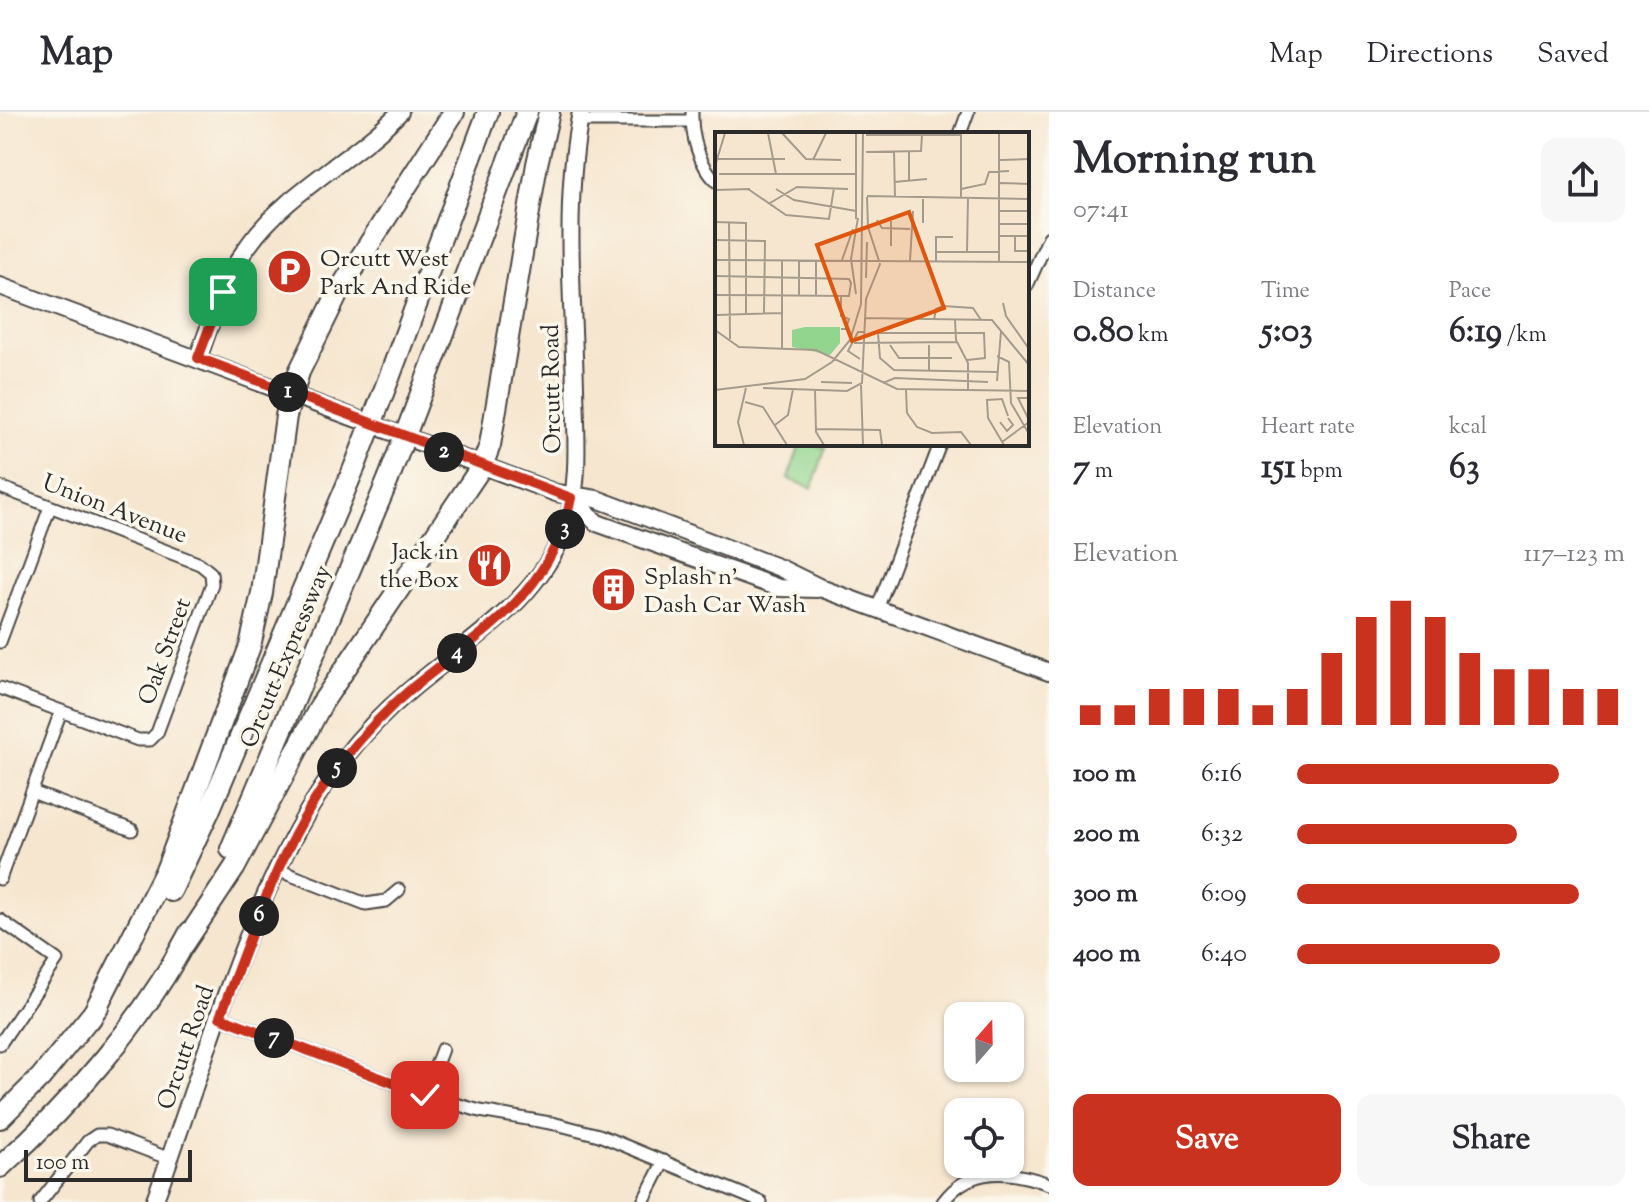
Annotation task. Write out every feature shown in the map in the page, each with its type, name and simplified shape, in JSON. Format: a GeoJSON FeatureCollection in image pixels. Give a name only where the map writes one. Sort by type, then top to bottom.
{"type":"FeatureCollection","features":[{"type":"Feature","properties":{"kind":"highway"},"geometry":{"type":"LineString","coordinates":[[91,1018],[167,868],[250,646],[262,593],[291,394],[323,317],[454,112]]}},
{"type":"Feature","properties":{"kind":"highway","name":"Orcutt Expressway"},"geometry":{"type":"LineString","coordinates":[[0,1118],[41,1077],[91,1018],[145,938],[175,882],[355,466],[488,112]]}},
{"type":"Feature","properties":{"kind":"highway","name":"Orcutt Expressway"},"geometry":{"type":"LineString","coordinates":[[0,1167],[73,1094],[109,1052],[184,944],[225,864],[388,480],[527,112]]}},
{"type":"Feature","properties":{"kind":"highway"},"geometry":{"type":"LineString","coordinates":[[184,944],[235,867],[322,703],[482,466],[490,445],[537,164],[549,112]]}},
{"type":"Feature","properties":{"kind":"street"},"geometry":{"type":"LineString","coordinates":[[198,358],[223,292],[248,245],[287,205],[357,152],[400,112]]}},
{"type":"Feature","properties":{"kind":"street"},"geometry":{"type":"LineString","coordinates":[[961,132],[968,112]]}},
{"type":"Feature","properties":{"kind":"street"},"geometry":{"type":"LineString","coordinates":[[580,116],[692,116],[704,167],[715,180]]}},
{"type":"Feature","properties":{"kind":"street","name":"Orcutt Road"},"geometry":{"type":"LineString","coordinates":[[154,1202],[220,1017],[278,870],[310,807],[365,734],[410,690],[519,602],[565,529],[577,467],[572,192],[580,116]]}},
{"type":"Feature","properties":{"kind":"street"},"geometry":{"type":"LineString","coordinates":[[1029,282],[1049,237]]}},
{"type":"Feature","properties":{"kind":"street"},"geometry":{"type":"LineString","coordinates":[[0,286],[571,498],[597,499],[780,568],[823,589],[1049,672]]}},
{"type":"Feature","properties":{"kind":"street"},"geometry":{"type":"LineString","coordinates":[[877,609],[939,446]]}},
{"type":"Feature","properties":{"kind":"street","name":"Union Avenue"},"geometry":{"type":"LineString","coordinates":[[0,487],[200,564],[211,573]]}},
{"type":"Feature","properties":{"kind":"street"},"geometry":{"type":"LineString","coordinates":[[0,642],[50,507]]}},
{"type":"Feature","properties":{"kind":"street","name":"Oak Street"},"geometry":{"type":"LineString","coordinates":[[61,711],[138,740],[150,740],[157,733],[202,616],[212,584],[211,573]]}},
{"type":"Feature","properties":{"kind":"street"},"geometry":{"type":"LineString","coordinates":[[0,688],[61,711],[0,879]]}},
{"type":"Feature","properties":{"kind":"street"},"geometry":{"type":"LineString","coordinates":[[32,792],[132,830]]}},
{"type":"Feature","properties":{"kind":"street"},"geometry":{"type":"LineString","coordinates":[[278,870],[366,904],[386,901],[399,890]]}},
{"type":"Feature","properties":{"kind":"street"},"geometry":{"type":"LineString","coordinates":[[0,920],[57,960],[0,1044]]}},
{"type":"Feature","properties":{"kind":"street"},"geometry":{"type":"LineString","coordinates":[[220,1017],[425,1095],[480,1111],[599,1135],[761,1202]]}},
{"type":"Feature","properties":{"kind":"street"},"geometry":{"type":"LineString","coordinates":[[425,1095],[442,1049]]}},
{"type":"Feature","properties":{"kind":"street"},"geometry":{"type":"LineString","coordinates":[[40,1202],[97,1135],[107,1135],[170,1159]]}},
{"type":"Feature","properties":{"kind":"street"},"geometry":{"type":"LineString","coordinates":[[643,1202],[664,1161]]}},
{"type":"Feature","properties":{"kind":"street"},"geometry":{"type":"LineString","coordinates":[[943,1202],[972,1178],[994,1171],[1049,1184]]}},
{"type":"Feature","properties":{"kind":"green space"},"geometry":{"type":"Polygon","coordinates":[[[799,446],[826,447],[812,488],[788,479],[799,446]]]}},
{"type":"Feature","properties":{"kind":"place","name":"Orcutt West Park And Ride"},"geometry":{"type":"Point","coordinates":[289,272]}},
{"type":"Feature","properties":{"kind":"place","name":"Jack in the Box"},"geometry":{"type":"Point","coordinates":[490,565]}},
{"type":"Feature","properties":{"kind":"place","name":"Splash n’ Dash Car Wash"},"geometry":{"type":"Point","coordinates":[613,590]}},
{"type":"Feature","properties":{"kind":"route"},"geometry":{"type":"LineString","coordinates":[[223,292],[198,358],[571,498],[565,529],[519,602],[389,708],[325,784],[283,857],[220,1017],[425,1095]]}}]}
